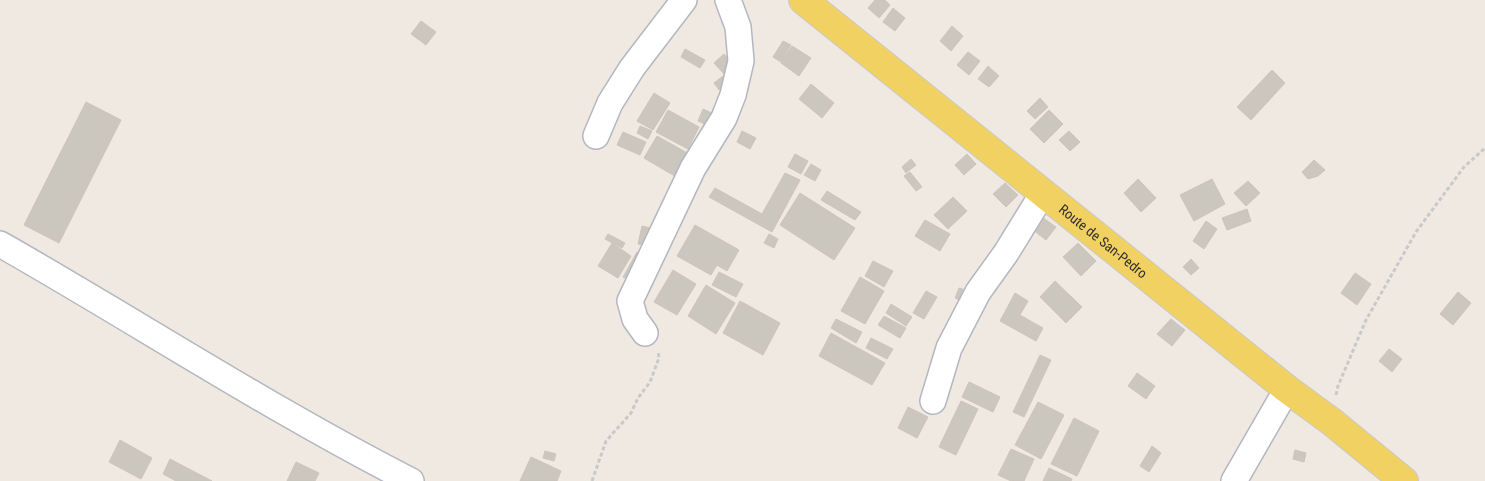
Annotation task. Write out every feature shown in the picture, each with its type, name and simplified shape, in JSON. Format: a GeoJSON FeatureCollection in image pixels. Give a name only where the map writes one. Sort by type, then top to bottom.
{"type":"FeatureCollection","features":[{"type":"Feature","properties":{"kind":"main road","name":"Route de San-Pedro"},"geometry":{"type":"LineString","coordinates":[[802,0],[1404,481]]}},
{"type":"Feature","properties":{"kind":"street"},"geometry":{"type":"LineString","coordinates":[[596,136],[610,103],[632,68],[684,0]]}},
{"type":"Feature","properties":{"kind":"street"},"geometry":{"type":"LineString","coordinates":[[645,334],[635,319],[630,302],[693,168],[724,118],[733,95],[741,61],[738,27],[728,0]]}},
{"type":"Feature","properties":{"kind":"street"},"geometry":{"type":"LineString","coordinates":[[933,401],[950,348],[978,292],[1044,193]]}},
{"type":"Feature","properties":{"kind":"street"},"geometry":{"type":"LineString","coordinates":[[0,244],[345,447],[411,481]]}},
{"type":"Feature","properties":{"kind":"street"},"geometry":{"type":"LineString","coordinates":[[1234,481],[1287,389]]}},
{"type":"Feature","properties":{"kind":"path"},"geometry":{"type":"LineString","coordinates":[[1332,422],[1338,386],[1366,320],[1416,232],[1464,167],[1485,148]]}},
{"type":"Feature","properties":{"kind":"path"},"geometry":{"type":"LineString","coordinates":[[592,481],[606,441],[631,413],[638,398],[650,382],[659,358],[657,350],[645,334]]}},
{"type":"Feature","properties":{"kind":"building"},"geometry":{"type":"Polygon","coordinates":[[[875,0],[885,0],[890,5],[879,18],[868,8],[875,0]]]}},
{"type":"Feature","properties":{"kind":"building"},"geometry":{"type":"Polygon","coordinates":[[[893,8],[905,18],[895,31],[883,22],[893,8]]]}},
{"type":"Feature","properties":{"kind":"building"},"geometry":{"type":"Polygon","coordinates":[[[421,21],[436,32],[426,45],[411,34],[421,21]]]}},
{"type":"Feature","properties":{"kind":"building"},"geometry":{"type":"Polygon","coordinates":[[[952,26],[963,36],[951,51],[940,41],[952,26]]]}},
{"type":"Feature","properties":{"kind":"building"},"geometry":{"type":"Polygon","coordinates":[[[783,41],[791,45],[781,62],[773,57],[783,41]]]}},
{"type":"Feature","properties":{"kind":"building"},"geometry":{"type":"Polygon","coordinates":[[[792,46],[811,58],[799,76],[781,63],[792,46]]]}},
{"type":"Feature","properties":{"kind":"building"},"geometry":{"type":"Polygon","coordinates":[[[685,49],[705,60],[700,68],[681,57],[685,49]]]}},
{"type":"Feature","properties":{"kind":"building"},"geometry":{"type":"Polygon","coordinates":[[[968,52],[980,61],[969,75],[957,65],[968,52]]]}},
{"type":"Feature","properties":{"kind":"building"},"geometry":{"type":"Polygon","coordinates":[[[724,54],[734,65],[725,75],[714,63],[724,54]]]}},
{"type":"Feature","properties":{"kind":"building"},"geometry":{"type":"Polygon","coordinates":[[[988,66],[999,76],[989,87],[978,79],[988,66]]]}},
{"type":"Feature","properties":{"kind":"building"},"geometry":{"type":"Polygon","coordinates":[[[1272,70],[1285,83],[1251,120],[1237,107],[1272,70]]]}},
{"type":"Feature","properties":{"kind":"building"},"geometry":{"type":"Polygon","coordinates":[[[723,76],[729,83],[719,90],[714,83],[723,76]]]}},
{"type":"Feature","properties":{"kind":"building"},"geometry":{"type":"Polygon","coordinates":[[[811,84],[834,103],[822,118],[799,99],[811,84]]]}},
{"type":"Feature","properties":{"kind":"building"},"geometry":{"type":"Polygon","coordinates":[[[654,93],[670,103],[653,130],[637,121],[654,93]]]}},
{"type":"Feature","properties":{"kind":"building"},"geometry":{"type":"Polygon","coordinates":[[[1040,98],[1048,107],[1035,119],[1027,111],[1040,98]]]}},
{"type":"Feature","properties":{"kind":"building"},"geometry":{"type":"Polygon","coordinates":[[[86,102],[121,120],[59,243],[24,225],[86,102]]]}},
{"type":"Feature","properties":{"kind":"building"},"geometry":{"type":"Polygon","coordinates":[[[703,109],[714,114],[709,126],[698,121],[703,109]]]}},
{"type":"Feature","properties":{"kind":"building"},"geometry":{"type":"Polygon","coordinates":[[[668,110],[699,127],[688,149],[656,132],[668,110]]]}},
{"type":"Feature","properties":{"kind":"building"},"geometry":{"type":"Polygon","coordinates":[[[1049,110],[1063,124],[1044,143],[1030,129],[1049,110]]]}},
{"type":"Feature","properties":{"kind":"building"},"geometry":{"type":"Polygon","coordinates":[[[640,126],[652,131],[648,139],[637,133],[640,126]]]}},
{"type":"Feature","properties":{"kind":"building"},"geometry":{"type":"Polygon","coordinates":[[[742,131],[756,138],[750,149],[737,142],[742,131]]]}},
{"type":"Feature","properties":{"kind":"building"},"geometry":{"type":"Polygon","coordinates":[[[1069,131],[1080,142],[1070,151],[1059,140],[1069,131]]]}},
{"type":"Feature","properties":{"kind":"building"},"geometry":{"type":"Polygon","coordinates":[[[623,132],[646,142],[640,155],[617,145],[623,132]]]}},
{"type":"Feature","properties":{"kind":"building"},"geometry":{"type":"Polygon","coordinates":[[[657,136],[691,155],[678,178],[644,158],[657,136]]]}},
{"type":"Feature","properties":{"kind":"building"},"geometry":{"type":"Polygon","coordinates":[[[795,154],[808,161],[801,174],[788,167],[795,154]]]}},
{"type":"Feature","properties":{"kind":"building"},"geometry":{"type":"Polygon","coordinates":[[[967,154],[976,164],[964,175],[955,165],[967,154]]]}},
{"type":"Feature","properties":{"kind":"building"},"geometry":{"type":"Polygon","coordinates":[[[911,159],[916,165],[906,173],[902,167],[911,159]]]}},
{"type":"Feature","properties":{"kind":"building"},"geometry":{"type":"Polygon","coordinates":[[[1314,160],[1325,170],[1318,176],[1308,179],[1302,172],[1314,160]]]}},
{"type":"Feature","properties":{"kind":"building"},"geometry":{"type":"Polygon","coordinates":[[[811,164],[821,170],[815,181],[804,175],[811,164]]]}},
{"type":"Feature","properties":{"kind":"building"},"geometry":{"type":"Polygon","coordinates":[[[910,172],[922,187],[916,191],[904,176],[910,172]]]}},
{"type":"Feature","properties":{"kind":"building"},"geometry":{"type":"Polygon","coordinates":[[[785,173],[800,180],[772,232],[709,197],[715,188],[762,214],[785,173]]]}},
{"type":"Feature","properties":{"kind":"building"},"geometry":{"type":"Polygon","coordinates":[[[1138,179],[1156,198],[1141,212],[1124,193],[1138,179]]]}},
{"type":"Feature","properties":{"kind":"building"},"geometry":{"type":"Polygon","coordinates":[[[1212,179],[1225,204],[1194,221],[1180,195],[1212,179]]]}},
{"type":"Feature","properties":{"kind":"building"},"geometry":{"type":"Polygon","coordinates":[[[1248,181],[1260,193],[1246,206],[1234,193],[1248,181]]]}},
{"type":"Feature","properties":{"kind":"building"},"geometry":{"type":"Polygon","coordinates":[[[1005,183],[1018,195],[1006,207],[993,194],[1005,183]]]}},
{"type":"Feature","properties":{"kind":"building"},"geometry":{"type":"Polygon","coordinates":[[[827,191],[861,212],[855,220],[821,200],[827,191]]]}},
{"type":"Feature","properties":{"kind":"building"},"geometry":{"type":"Polygon","coordinates":[[[800,193],[855,228],[834,260],[780,225],[800,193]]]}},
{"type":"Feature","properties":{"kind":"building"},"geometry":{"type":"Polygon","coordinates":[[[953,197],[967,211],[948,229],[934,215],[953,197]]]}},
{"type":"Feature","properties":{"kind":"building"},"geometry":{"type":"Polygon","coordinates":[[[1247,209],[1251,221],[1227,230],[1222,218],[1247,209]]]}},
{"type":"Feature","properties":{"kind":"building"},"geometry":{"type":"Polygon","coordinates":[[[1042,217],[1056,227],[1046,240],[1033,230],[1042,217]]]}},
{"type":"Feature","properties":{"kind":"building"},"geometry":{"type":"Polygon","coordinates":[[[925,220],[950,234],[940,251],[915,236],[925,220]]]}},
{"type":"Feature","properties":{"kind":"building"},"geometry":{"type":"Polygon","coordinates":[[[1206,221],[1217,229],[1204,249],[1193,241],[1206,221]]]}},
{"type":"Feature","properties":{"kind":"building"},"geometry":{"type":"Polygon","coordinates":[[[695,225],[739,250],[727,271],[717,265],[711,275],[677,256],[695,225]]]}},
{"type":"Feature","properties":{"kind":"building"},"geometry":{"type":"Polygon","coordinates":[[[642,226],[655,229],[651,247],[638,244],[642,226]]]}},
{"type":"Feature","properties":{"kind":"building"},"geometry":{"type":"Polygon","coordinates":[[[608,234],[625,243],[622,248],[605,239],[608,234]]]}},
{"type":"Feature","properties":{"kind":"building"},"geometry":{"type":"Polygon","coordinates":[[[769,234],[778,239],[774,248],[764,243],[769,234]]]}},
{"type":"Feature","properties":{"kind":"building"},"geometry":{"type":"Polygon","coordinates":[[[612,243],[631,256],[618,278],[598,266],[612,243]]]}},
{"type":"Feature","properties":{"kind":"building"},"geometry":{"type":"Polygon","coordinates":[[[1078,243],[1096,261],[1081,276],[1063,257],[1078,243]]]}},
{"type":"Feature","properties":{"kind":"building"},"geometry":{"type":"Polygon","coordinates":[[[637,252],[648,258],[635,283],[623,277],[637,252]]]}},
{"type":"Feature","properties":{"kind":"building"},"geometry":{"type":"Polygon","coordinates":[[[1191,259],[1199,268],[1191,275],[1183,267],[1191,259]]]}},
{"type":"Feature","properties":{"kind":"building"},"geometry":{"type":"Polygon","coordinates":[[[873,261],[893,271],[884,287],[865,276],[873,261]]]}},
{"type":"Feature","properties":{"kind":"building"},"geometry":{"type":"Polygon","coordinates":[[[673,270],[696,284],[677,315],[654,302],[673,270]]]}},
{"type":"Feature","properties":{"kind":"building"},"geometry":{"type":"Polygon","coordinates":[[[719,272],[743,284],[736,297],[712,285],[719,272]]]}},
{"type":"Feature","properties":{"kind":"building"},"geometry":{"type":"Polygon","coordinates":[[[1355,273],[1371,284],[1357,305],[1341,293],[1355,273]]]}},
{"type":"Feature","properties":{"kind":"building"},"geometry":{"type":"Polygon","coordinates":[[[860,277],[884,291],[865,324],[841,311],[860,277]]]}},
{"type":"Feature","properties":{"kind":"building"},"geometry":{"type":"Polygon","coordinates":[[[1055,281],[1082,307],[1066,323],[1040,297],[1055,281]]]}},
{"type":"Feature","properties":{"kind":"building"},"geometry":{"type":"Polygon","coordinates":[[[706,285],[735,303],[716,334],[688,316],[706,285]]]}},
{"type":"Feature","properties":{"kind":"building"},"geometry":{"type":"Polygon","coordinates":[[[959,288],[969,291],[965,302],[955,298],[959,288]]]}},
{"type":"Feature","properties":{"kind":"building"},"geometry":{"type":"Polygon","coordinates":[[[926,291],[937,297],[924,319],[913,313],[926,291]]]}},
{"type":"Feature","properties":{"kind":"building"},"geometry":{"type":"Polygon","coordinates":[[[1458,292],[1471,303],[1453,325],[1440,314],[1458,292]]]}},
{"type":"Feature","properties":{"kind":"building"},"geometry":{"type":"Polygon","coordinates":[[[1015,293],[1028,301],[1020,315],[1043,328],[1036,341],[1000,321],[1015,293]]]}},
{"type":"Feature","properties":{"kind":"building"},"geometry":{"type":"Polygon","coordinates":[[[740,301],[780,323],[763,355],[723,333],[740,301]]]}},
{"type":"Feature","properties":{"kind":"building"},"geometry":{"type":"Polygon","coordinates":[[[891,304],[912,317],[906,326],[886,313],[891,304]]]}},
{"type":"Feature","properties":{"kind":"building"},"geometry":{"type":"Polygon","coordinates":[[[884,316],[906,328],[900,338],[878,325],[884,316]]]}},
{"type":"Feature","properties":{"kind":"building"},"geometry":{"type":"Polygon","coordinates":[[[836,319],[862,332],[856,343],[831,328],[836,319]]]}},
{"type":"Feature","properties":{"kind":"building"},"geometry":{"type":"Polygon","coordinates":[[[1171,319],[1185,330],[1172,346],[1157,334],[1171,319]]]}},
{"type":"Feature","properties":{"kind":"building"},"geometry":{"type":"Polygon","coordinates":[[[831,333],[885,363],[872,385],[819,356],[831,333]]]}},
{"type":"Feature","properties":{"kind":"building"},"geometry":{"type":"Polygon","coordinates":[[[871,338],[893,349],[887,359],[866,348],[871,338]]]}},
{"type":"Feature","properties":{"kind":"building"},"geometry":{"type":"Polygon","coordinates":[[[1389,349],[1402,359],[1392,372],[1379,361],[1389,349]]]}},
{"type":"Feature","properties":{"kind":"building"},"geometry":{"type":"Polygon","coordinates":[[[1040,355],[1051,360],[1024,417],[1013,412],[1040,355]]]}},
{"type":"Feature","properties":{"kind":"building"},"geometry":{"type":"Polygon","coordinates":[[[1137,373],[1155,386],[1146,399],[1128,386],[1137,373]]]}},
{"type":"Feature","properties":{"kind":"building"},"geometry":{"type":"Polygon","coordinates":[[[969,382],[1000,397],[993,412],[962,397],[969,382]]]}},
{"type":"Feature","properties":{"kind":"building"},"geometry":{"type":"Polygon","coordinates":[[[961,401],[978,409],[956,455],[939,447],[961,401]]]}},
{"type":"Feature","properties":{"kind":"building"},"geometry":{"type":"Polygon","coordinates":[[[1038,402],[1064,415],[1041,459],[1015,445],[1038,402]]]}},
{"type":"Feature","properties":{"kind":"building"},"geometry":{"type":"Polygon","coordinates":[[[908,407],[928,417],[917,438],[898,428],[908,407]]]}},
{"type":"Feature","properties":{"kind":"building"},"geometry":{"type":"Polygon","coordinates":[[[1074,418],[1099,431],[1077,476],[1051,464],[1074,418]]]}},
{"type":"Feature","properties":{"kind":"building"},"geometry":{"type":"Polygon","coordinates":[[[120,440],[152,458],[141,479],[109,462],[120,440]]]}},
{"type":"Feature","properties":{"kind":"building"},"geometry":{"type":"Polygon","coordinates":[[[1152,446],[1161,453],[1149,472],[1140,466],[1152,446]]]}},
{"type":"Feature","properties":{"kind":"building"},"geometry":{"type":"Polygon","coordinates":[[[1011,449],[1034,459],[1024,481],[1011,481],[998,475],[1011,449]]]}},
{"type":"Feature","properties":{"kind":"building"},"geometry":{"type":"Polygon","coordinates":[[[1295,450],[1306,453],[1304,462],[1293,459],[1295,450]]]}},
{"type":"Feature","properties":{"kind":"building"},"geometry":{"type":"Polygon","coordinates":[[[545,451],[556,454],[554,461],[543,458],[545,451]]]}},
{"type":"Feature","properties":{"kind":"building"},"geometry":{"type":"Polygon","coordinates":[[[531,457],[561,471],[557,481],[520,481],[531,457]]]}},
{"type":"Feature","properties":{"kind":"building"},"geometry":{"type":"Polygon","coordinates":[[[170,459],[212,481],[176,481],[163,474],[170,459]]]}},
{"type":"Feature","properties":{"kind":"building"},"geometry":{"type":"Polygon","coordinates":[[[296,462],[319,473],[315,481],[287,481],[296,462]]]}},
{"type":"Feature","properties":{"kind":"building"},"geometry":{"type":"Polygon","coordinates":[[[1049,468],[1072,479],[1071,481],[1043,481],[1049,468]]]}}]}
